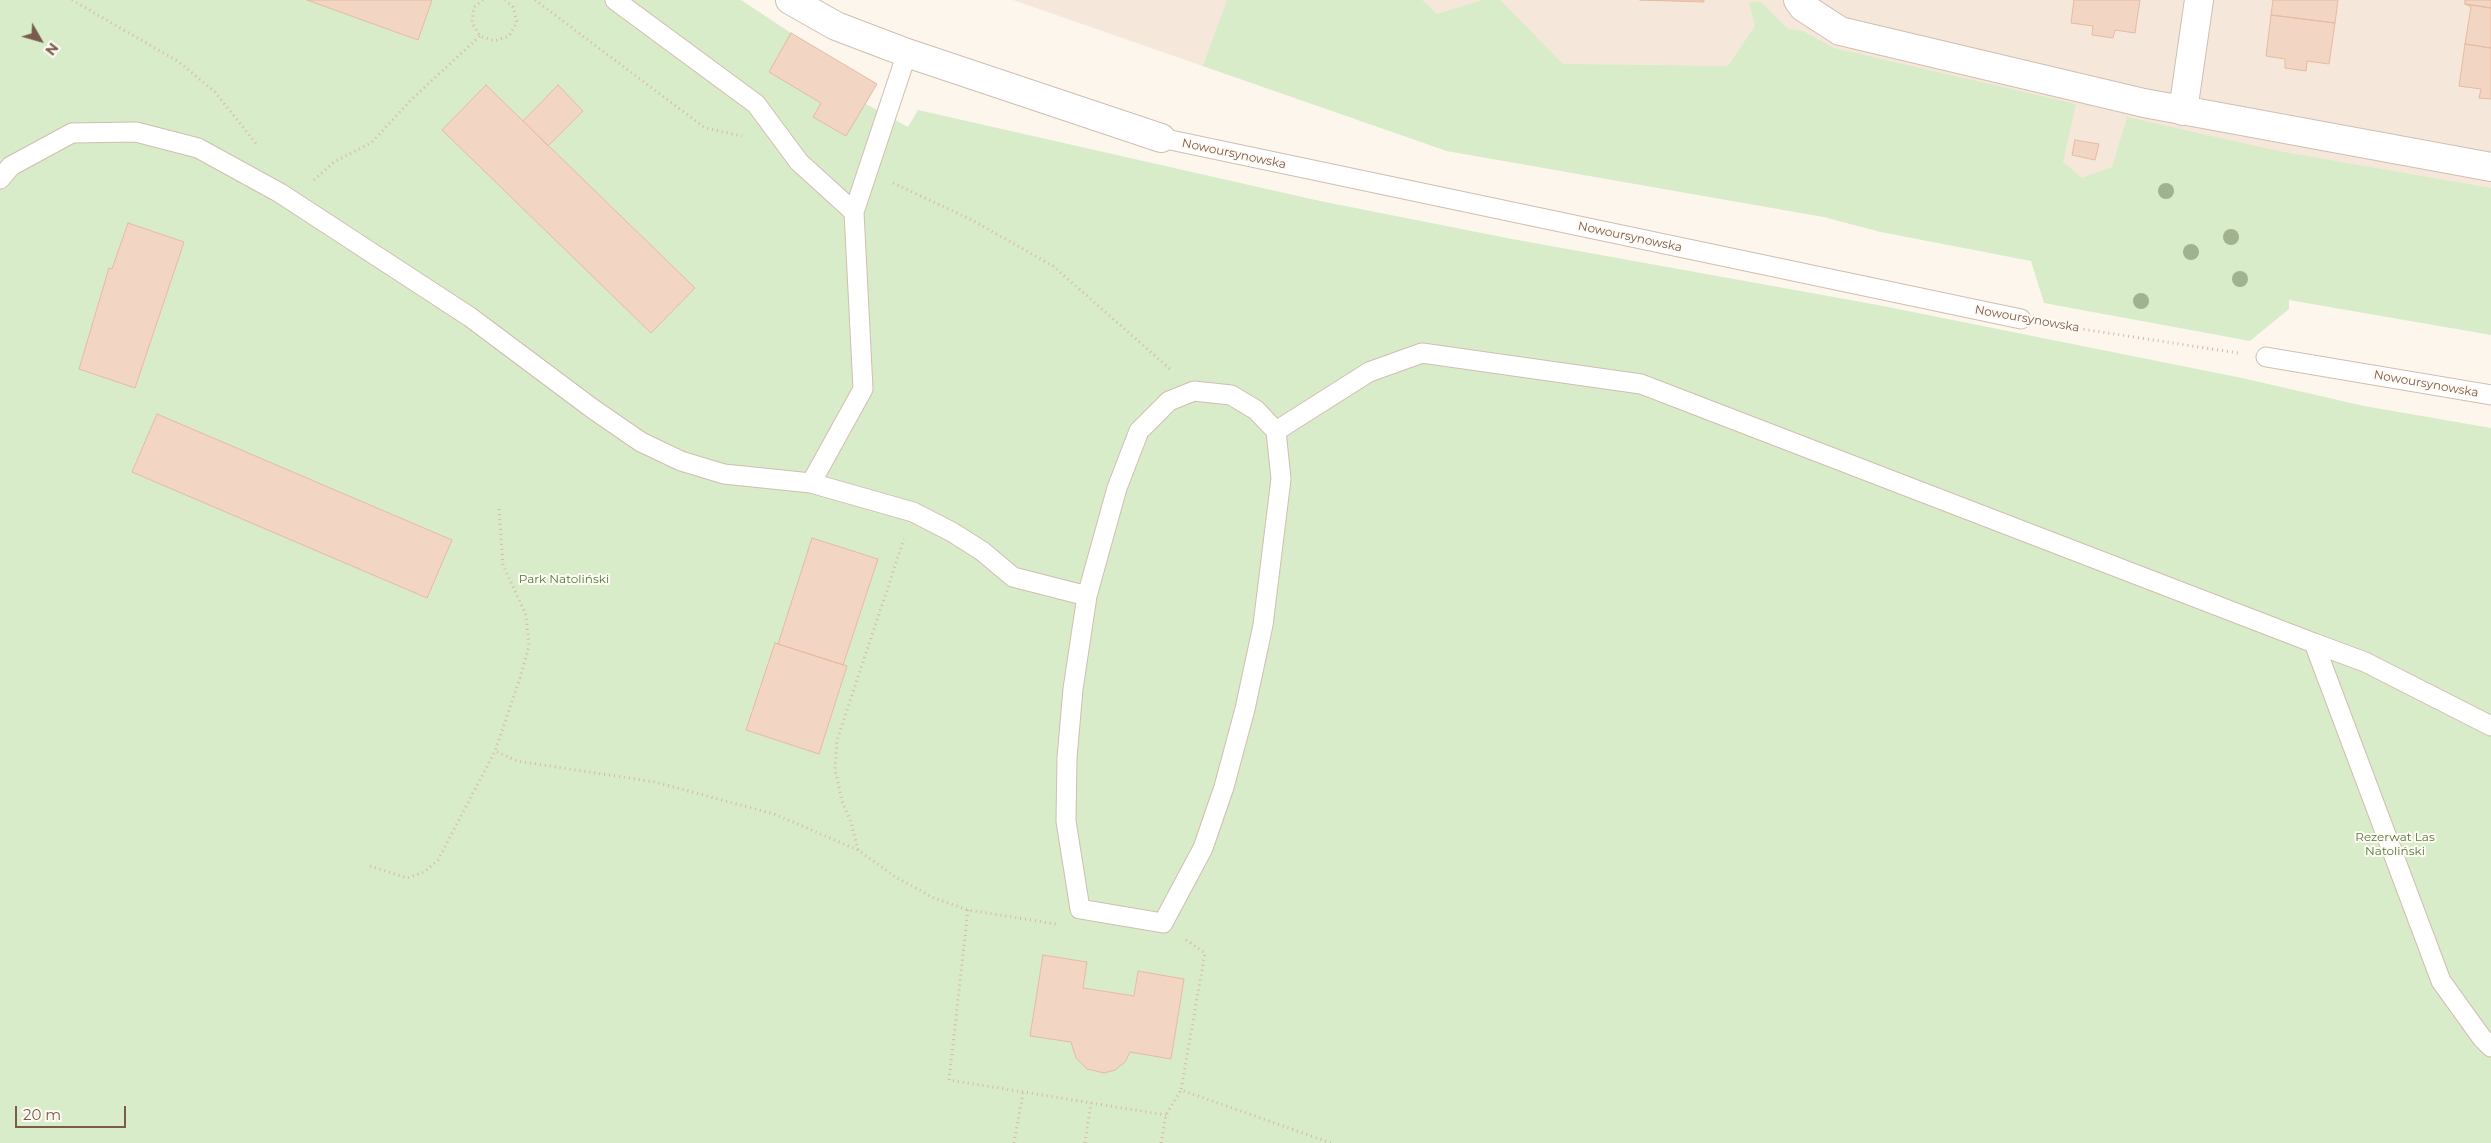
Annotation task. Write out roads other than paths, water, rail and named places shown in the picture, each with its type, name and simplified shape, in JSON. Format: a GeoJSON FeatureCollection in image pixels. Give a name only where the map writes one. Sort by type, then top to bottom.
{"type":"FeatureCollection","features":[{"type":"Feature","properties":{"kind":"street","name":"Nowoursynowska"},"geometry":{"type":"LineString","coordinates":[[790,0],[836,26],[907,53],[1161,138]]}},
{"type":"Feature","properties":{"kind":"street"},"geometry":{"type":"LineString","coordinates":[[1798,0],[1803,7],[1840,31],[2183,111],[2491,167]]}},
{"type":"Feature","properties":{"kind":"street"},"geometry":{"type":"LineString","coordinates":[[2183,111],[2199,0]]}},
{"type":"Feature","properties":{"kind":"lane"},"geometry":{"type":"LineString","coordinates":[[615,0],[756,104],[799,162],[854,212]]}},
{"type":"Feature","properties":{"kind":"lane"},"geometry":{"type":"LineString","coordinates":[[810,483],[863,389],[854,212],[907,53]]}},
{"type":"Feature","properties":{"kind":"lane"},"geometry":{"type":"LineString","coordinates":[[0,179],[10,166],[72,133],[136,132],[198,148],[286,197],[470,317],[593,409],[641,442],[681,461],[724,474],[810,483],[913,512],[982,551],[1013,577],[1087,596]]}},
{"type":"Feature","properties":{"kind":"lane","name":"Nowoursynowska"},"geometry":{"type":"LineString","coordinates":[[1161,138],[2021,319]]}},
{"type":"Feature","properties":{"kind":"lane"},"geometry":{"type":"LineString","coordinates":[[1276,431],[1369,372],[1422,353],[1641,384],[2365,662],[2491,726]]}},
{"type":"Feature","properties":{"kind":"lane","name":"Nowoursynowska"},"geometry":{"type":"LineString","coordinates":[[2266,357],[2491,395]]}},
{"type":"Feature","properties":{"kind":"lane"},"geometry":{"type":"LineString","coordinates":[[1194,391],[1231,396],[1256,410],[1276,431],[1281,478],[1263,625],[1245,709],[1224,786],[1203,848],[1163,924],[1080,909],[1066,821],[1066,758],[1073,689],[1087,596],[1117,488],[1140,431],[1169,401],[1194,391]]}},
{"type":"Feature","properties":{"kind":"lane"},"geometry":{"type":"LineString","coordinates":[[2314,643],[2441,981],[2482,1038],[2491,1047]]}},
{"type":"Feature","properties":{"kind":"park label","name":"Park Natoliński"},"geometry":{"type":"Point","coordinates":[564,579]}},
{"type":"Feature","properties":{"kind":"park label","name":"Rezerwat Las Natoliński"},"geometry":{"type":"Point","coordinates":[2395,844]}}]}
